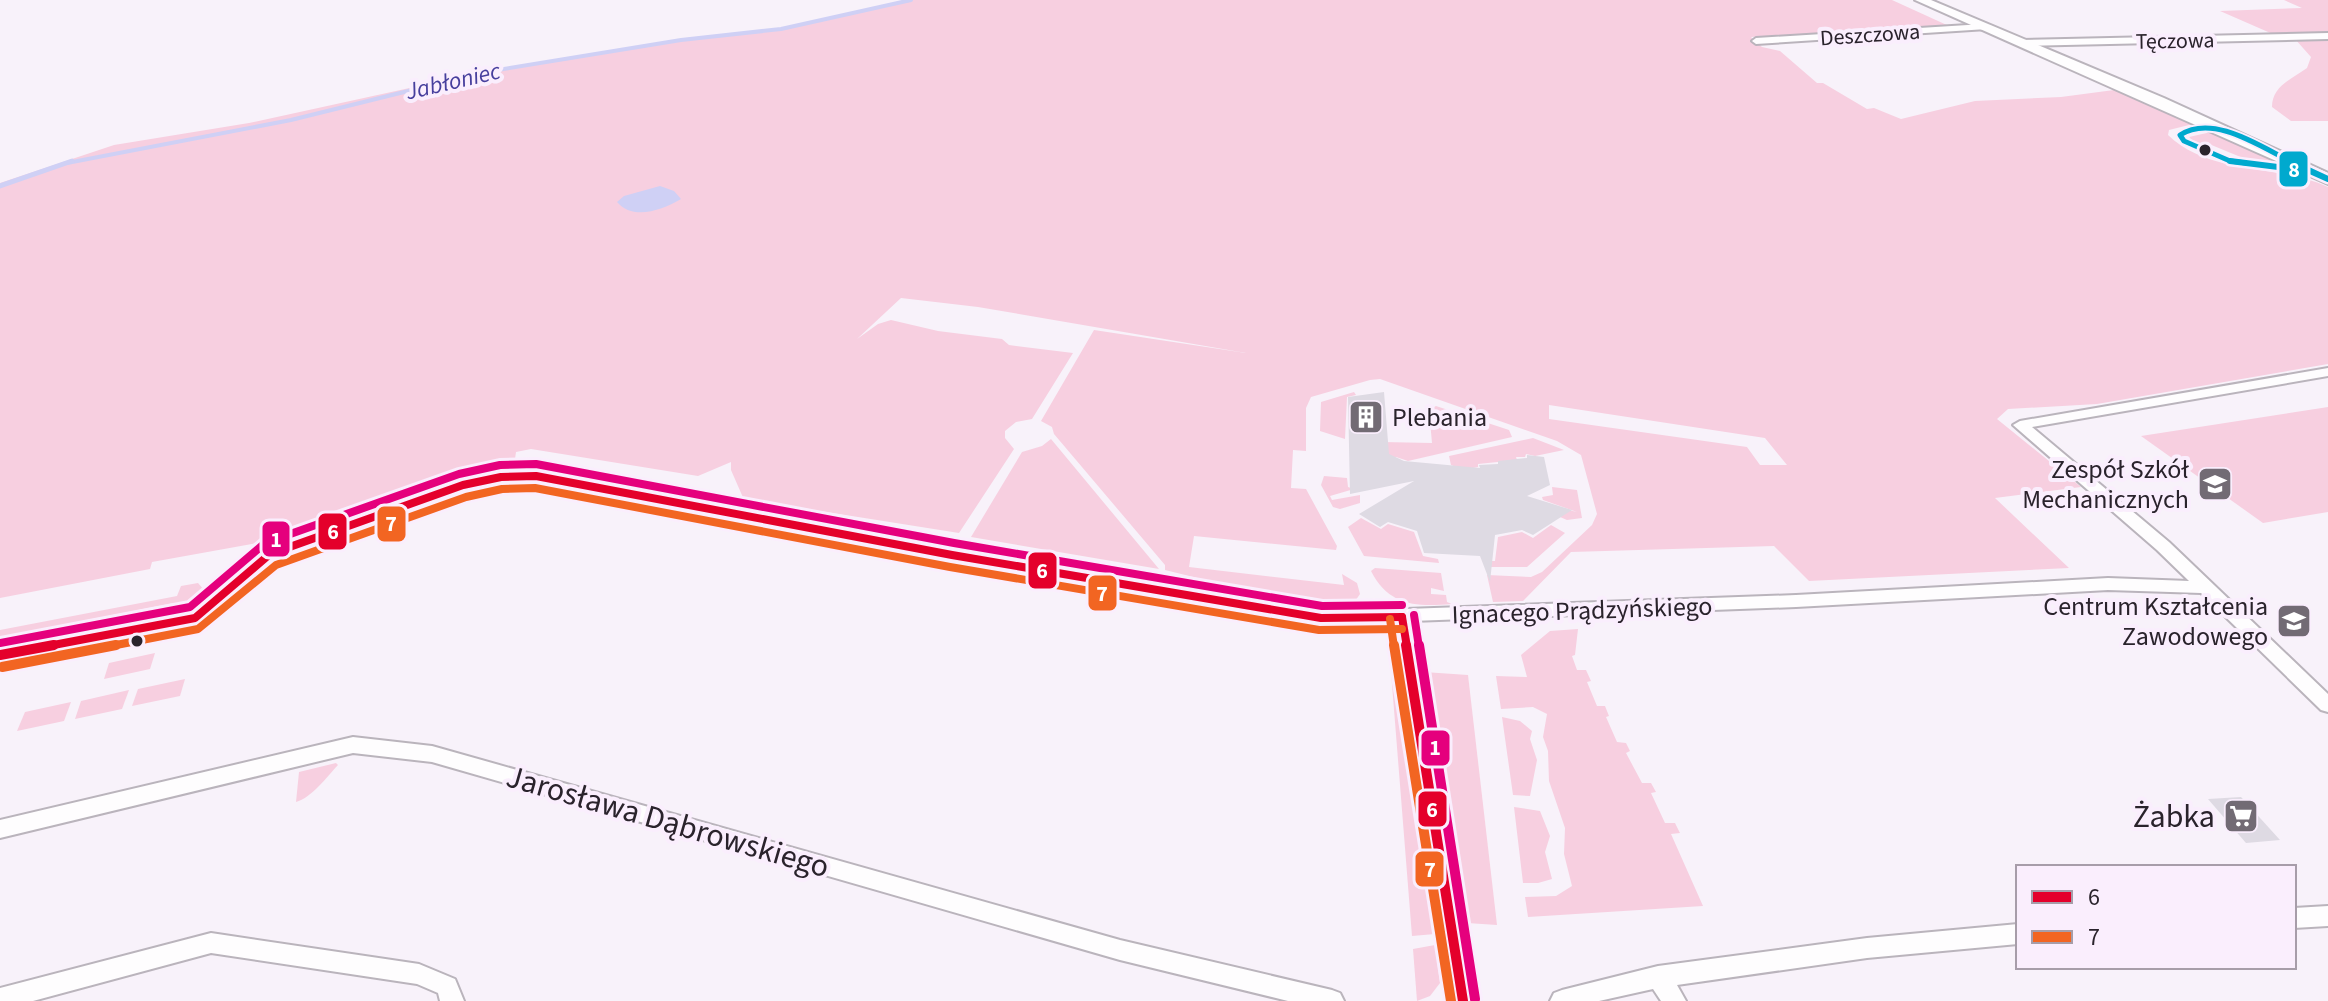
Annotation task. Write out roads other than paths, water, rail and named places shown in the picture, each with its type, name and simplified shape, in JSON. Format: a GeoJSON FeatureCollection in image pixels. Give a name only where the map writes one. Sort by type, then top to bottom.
{"type":"FeatureCollection","features":[{"type":"Feature","properties":{"kind":"street"},"geometry":{"type":"LineString","coordinates":[[1922,0],[1931,0]]}},
{"type":"Feature","properties":{"kind":"street"},"geometry":{"type":"LineString","coordinates":[[1922,0],[2159,101],[2328,179]]}},
{"type":"Feature","properties":{"kind":"street","name":"Deszczowa"},"geometry":{"type":"LineString","coordinates":[[1756,41],[1984,27]]}},
{"type":"Feature","properties":{"kind":"street","name":"Tęczowa"},"geometry":{"type":"LineString","coordinates":[[2026,43],[2328,36]]}},
{"type":"Feature","properties":{"kind":"street"},"geometry":{"type":"LineString","coordinates":[[2328,372],[2020,425],[2207,587],[2328,705]]}},
{"type":"Feature","properties":{"kind":"street","name":"Ignacego Prądzyńskiego"},"geometry":{"type":"LineString","coordinates":[[0,655],[195,618],[270,554],[463,485],[501,477],[536,476],[952,555],[1321,618],[1796,601],[2108,584],[2207,587]]}},
{"type":"Feature","properties":{"kind":"street"},"geometry":{"type":"LineString","coordinates":[[1402,617],[1463,1001]]}},
{"type":"Feature","properties":{"kind":"street","name":"Jarosława Dąbrowskiego"},"geometry":{"type":"LineString","coordinates":[[0,829],[353,745],[388,747],[432,754],[1120,950],[1332,1001]]}},
{"type":"Feature","properties":{"kind":"street"},"geometry":{"type":"LineString","coordinates":[[2296,918],[2328,916]]}},
{"type":"Feature","properties":{"kind":"street"},"geometry":{"type":"LineString","coordinates":[[1562,1001],[1604,987],[1658,976],[1932,939],[2016,934]]}},
{"type":"Feature","properties":{"kind":"street"},"geometry":{"type":"LineString","coordinates":[[0,999],[211,943],[419,974],[447,986],[452,1001]]}},
{"type":"Feature","properties":{"kind":"street"},"geometry":{"type":"LineString","coordinates":[[1658,976],[1674,1001]]}},
{"type":"Feature","properties":{"kind":"water"},"geometry":{"type":"Polygon","coordinates":[[[660,186],[674,191],[681,199],[648,212],[631,211],[617,202],[624,196],[660,186]]]}},
{"type":"Feature","properties":{"kind":"waterway","name":"Jabłoniec"},"geometry":{"type":"LineString","coordinates":[[67,163],[291,120],[485,72],[681,40],[781,29],[911,0]]}},
{"type":"Feature","properties":{"kind":"waterway","name":"Jabłoniec"},"geometry":{"type":"LineString","coordinates":[[0,186],[72,161]]}},
{"type":"Feature","properties":{"kind":"place","name":"Plebania"},"geometry":{"type":"Point","coordinates":[1366,417]}},
{"type":"Feature","properties":{"kind":"place","name":"Zespół Szkół Mechanicznych"},"geometry":{"type":"Point","coordinates":[2215,484]}},
{"type":"Feature","properties":{"kind":"place","name":"Centrum Kształcenia Zawodowego"},"geometry":{"type":"Point","coordinates":[2294,621]}},
{"type":"Feature","properties":{"kind":"place","name":"Żabka"},"geometry":{"type":"Point","coordinates":[2241,816]}}]}
